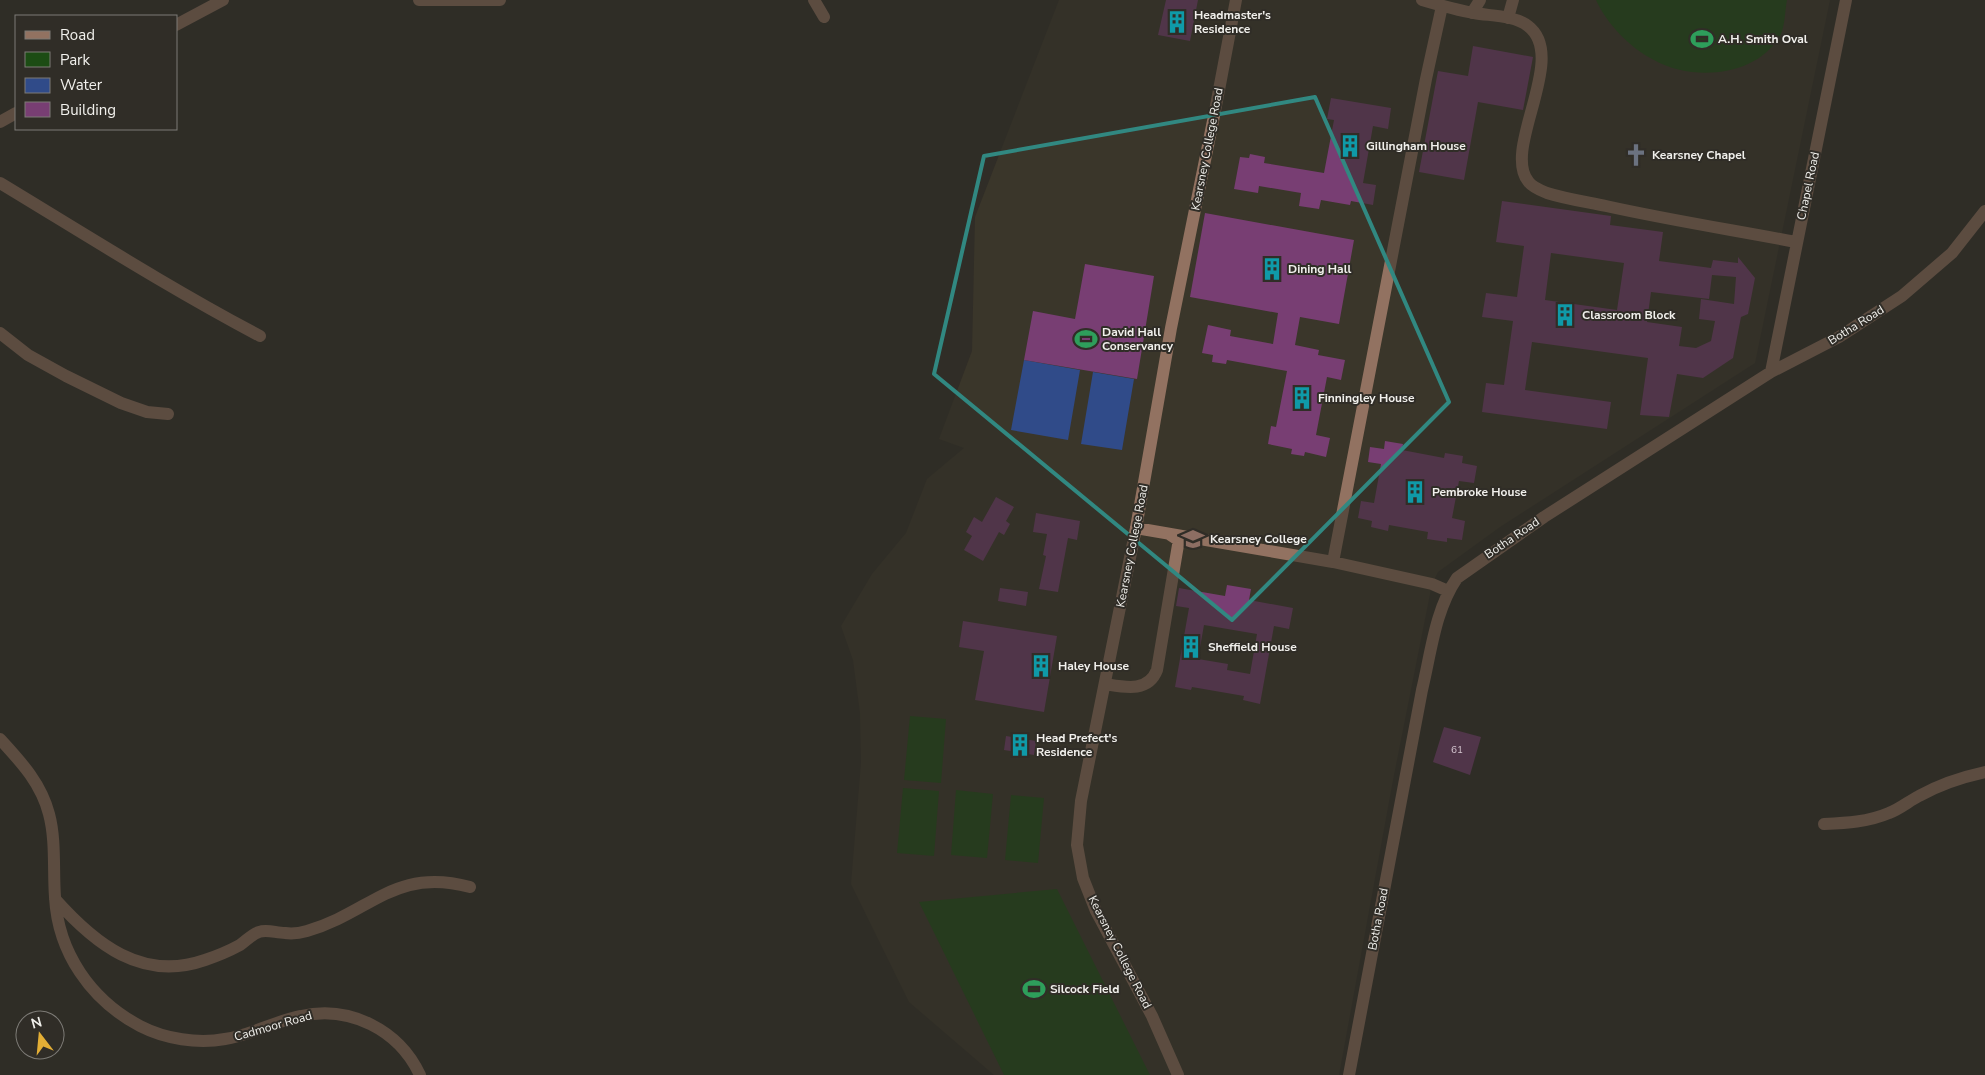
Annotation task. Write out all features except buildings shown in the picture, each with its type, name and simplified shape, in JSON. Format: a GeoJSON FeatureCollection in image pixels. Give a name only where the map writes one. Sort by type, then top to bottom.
{"type":"FeatureCollection","features":[{"type":"Feature","properties":{"kind":"street"},"geometry":{"type":"LineString","coordinates":[[178,25],[223,0]]}},
{"type":"Feature","properties":{"kind":"street"},"geometry":{"type":"LineString","coordinates":[[419,0],[500,0]]}},
{"type":"Feature","properties":{"kind":"street"},"geometry":{"type":"LineString","coordinates":[[814,0],[824,17]]}},
{"type":"Feature","properties":{"kind":"street","name":"Kearsney College Road"},"geometry":{"type":"LineString","coordinates":[[1178,1075],[1152,1016],[1096,911],[1084,878],[1077,845],[1081,801],[1136,528],[1171,328],[1214,120],[1236,0]]}},
{"type":"Feature","properties":{"kind":"street"},"geometry":{"type":"LineString","coordinates":[[1422,0],[1472,13],[1508,18],[1528,25],[1536,34],[1542,47],[1542,66],[1524,145],[1522,168],[1528,182],[1545,192],[1658,217],[1796,242]]}},
{"type":"Feature","properties":{"kind":"street"},"geometry":{"type":"LineString","coordinates":[[1472,13],[1480,0]]}},
{"type":"Feature","properties":{"kind":"street"},"geometry":{"type":"LineString","coordinates":[[1508,18],[1512,0]]}},
{"type":"Feature","properties":{"kind":"street","name":"Chapel Road"},"geometry":{"type":"LineString","coordinates":[[1771,372],[1846,0]]}},
{"type":"Feature","properties":{"kind":"street"},"geometry":{"type":"LineString","coordinates":[[1333,562],[1426,79],[1442,6]]}},
{"type":"Feature","properties":{"kind":"street"},"geometry":{"type":"LineString","coordinates":[[0,122],[15,114]]}},
{"type":"Feature","properties":{"kind":"street"},"geometry":{"type":"LineString","coordinates":[[0,183],[145,272],[260,336]]}},
{"type":"Feature","properties":{"kind":"street","name":"Botha Road"},"geometry":{"type":"LineString","coordinates":[[1349,1075],[1422,690],[1448,591],[1457,578],[1544,517],[1771,372],[1839,337],[1902,296],[1952,254],[1985,212]]}},
{"type":"Feature","properties":{"kind":"street"},"geometry":{"type":"LineString","coordinates":[[0,333],[28,355],[121,403],[147,412],[168,414]]}},
{"type":"Feature","properties":{"kind":"street"},"geometry":{"type":"LineString","coordinates":[[1136,528],[1333,562],[1432,584],[1448,591]]}},
{"type":"Feature","properties":{"kind":"street"},"geometry":{"type":"LineString","coordinates":[[1105,684],[1132,688],[1142,686],[1154,678],[1157,670],[1178,545],[1178,540],[1169,534]]}},
{"type":"Feature","properties":{"kind":"street","name":"Cadmoor Road"},"geometry":{"type":"LineString","coordinates":[[0,739],[31,774],[50,814],[55,898],[64,942],[69,956],[84,980],[112,1007],[143,1028],[187,1040],[224,1040],[299,1016],[328,1014],[350,1016],[372,1024],[391,1036],[407,1052],[420,1075]]}},
{"type":"Feature","properties":{"kind":"street"},"geometry":{"type":"LineString","coordinates":[[1824,824],[1870,820],[1891,812],[1920,795],[1945,784],[1985,772]]}},
{"type":"Feature","properties":{"kind":"street"},"geometry":{"type":"LineString","coordinates":[[55,898],[86,931],[130,960],[148,966],[174,966],[190,964],[225,952],[262,931],[297,933],[324,925],[347,915],[388,891],[404,886],[437,881],[470,887]]}},
{"type":"Feature","properties":{"kind":"highlighted area"},"geometry":{"type":"Polygon","coordinates":[[[1315,97],[1449,402],[1232,620],[934,374],[984,156],[1315,97]]]}},
{"type":"Feature","properties":{"kind":"shaded area","name":"Kearsney College"},"geometry":{"type":"Polygon","coordinates":[[[1059,0],[1830,0],[1755,363],[1500,527],[1438,572],[1432,584],[1393,780],[1339,1075],[994,1075],[909,1002],[851,884],[861,763],[860,713],[853,660],[841,626],[872,574],[906,533],[927,479],[964,448],[939,439],[972,351],[975,217],[1059,0]]]}},
{"type":"Feature","properties":{"kind":"green space","name":"A.H. Smith Oval"},"geometry":{"type":"Polygon","coordinates":[[[1596,0],[1787,0],[1781,34],[1771,48],[1757,59],[1741,67],[1705,73],[1670,67],[1636,49],[1606,18],[1596,0]]]}},
{"type":"Feature","properties":{"kind":"green space"},"geometry":{"type":"Polygon","coordinates":[[[910,716],[946,719],[941,783],[904,780],[910,716]]]}},
{"type":"Feature","properties":{"kind":"green space"},"geometry":{"type":"Polygon","coordinates":[[[903,788],[939,791],[934,856],[897,853],[903,788]]]}},
{"type":"Feature","properties":{"kind":"green space"},"geometry":{"type":"Polygon","coordinates":[[[956,790],[993,794],[987,858],[951,855],[956,790]]]}},
{"type":"Feature","properties":{"kind":"green space"},"geometry":{"type":"Polygon","coordinates":[[[1011,795],[1044,798],[1038,863],[1005,860],[1011,795]]]}},
{"type":"Feature","properties":{"kind":"green space","name":"Silcock Field"},"geometry":{"type":"Polygon","coordinates":[[[1057,889],[1150,1075],[1004,1075],[919,902],[1057,889]]]}},
{"type":"Feature","properties":{"kind":"water"},"geometry":{"type":"Polygon","coordinates":[[[1024,360],[1080,370],[1068,440],[1011,430],[1024,360]]]}},
{"type":"Feature","properties":{"kind":"water"},"geometry":{"type":"Polygon","coordinates":[[[1093,372],[1134,379],[1122,450],[1081,444],[1093,372]]]}},
{"type":"Feature","properties":{"kind":"place","name":"Headmaster's Residence"},"geometry":{"type":"Point","coordinates":[1177,22]}},
{"type":"Feature","properties":{"kind":"place","name":"A.H. Smith Oval"},"geometry":{"type":"Point","coordinates":[1702,39]}},
{"type":"Feature","properties":{"kind":"place","name":"Gillingham House"},"geometry":{"type":"Point","coordinates":[1350,146]}},
{"type":"Feature","properties":{"kind":"place","name":"Kearsney Chapel"},"geometry":{"type":"Point","coordinates":[1636,155]}},
{"type":"Feature","properties":{"kind":"place","name":"Dining Hall"},"geometry":{"type":"Point","coordinates":[1272,269]}},
{"type":"Feature","properties":{"kind":"place","name":"Classroom Block"},"geometry":{"type":"Point","coordinates":[1565,315]}},
{"type":"Feature","properties":{"kind":"place","name":"David Hall Conservancy"},"geometry":{"type":"Point","coordinates":[1086,339]}},
{"type":"Feature","properties":{"kind":"place","name":"Finningley House"},"geometry":{"type":"Point","coordinates":[1302,398]}},
{"type":"Feature","properties":{"kind":"place","name":"Pembroke House"},"geometry":{"type":"Point","coordinates":[1415,492]}},
{"type":"Feature","properties":{"kind":"place","name":"Kearsney College"},"geometry":{"type":"Point","coordinates":[1193,539]}},
{"type":"Feature","properties":{"kind":"place","name":"Sheffield House"},"geometry":{"type":"Point","coordinates":[1191,647]}},
{"type":"Feature","properties":{"kind":"place","name":"Haley House"},"geometry":{"type":"Point","coordinates":[1041,666]}},
{"type":"Feature","properties":{"kind":"place","name":"Head Prefect's Residence"},"geometry":{"type":"Point","coordinates":[1020,745]}},
{"type":"Feature","properties":{"kind":"place","name":"Silcock Field"},"geometry":{"type":"Point","coordinates":[1034,989]}}]}
